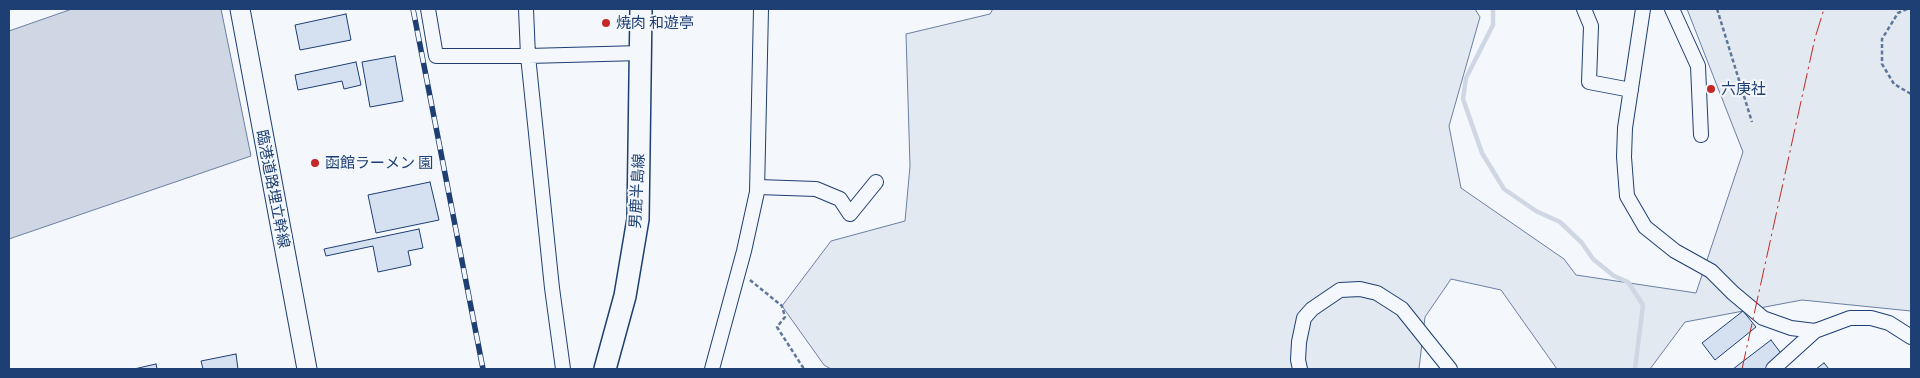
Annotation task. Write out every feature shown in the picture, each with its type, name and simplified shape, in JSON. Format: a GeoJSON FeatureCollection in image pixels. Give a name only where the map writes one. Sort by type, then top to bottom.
{"type":"FeatureCollection","features":[{"type":"Feature","properties":{"kind":"main road","name":"男鹿半島線"},"geometry":{"type":"LineString","coordinates":[[605,369],[625,296],[638,218],[641,9]]}},
{"type":"Feature","properties":{"kind":"street","name":"臨港道路埋立幹線"},"geometry":{"type":"LineString","coordinates":[[240,9],[307,369]]}},
{"type":"Feature","properties":{"kind":"street"},"geometry":{"type":"LineString","coordinates":[[428,9],[436,56],[641,53]]}},
{"type":"Feature","properties":{"kind":"street"},"geometry":{"type":"LineString","coordinates":[[526,9],[528,56],[562,369]]}},
{"type":"Feature","properties":{"kind":"street"},"geometry":{"type":"LineString","coordinates":[[712,369],[739,270],[758,187],[761,9]]}},
{"type":"Feature","properties":{"kind":"street"},"geometry":{"type":"LineString","coordinates":[[1584,9],[1592,26],[1589,82],[1631,90]]}},
{"type":"Feature","properties":{"kind":"street"},"geometry":{"type":"LineString","coordinates":[[1642,9],[1625,128],[1624,157],[1627,196],[1645,228],[1675,251],[1711,270],[1733,293],[1763,318],[1791,328],[1815,331]]}},
{"type":"Feature","properties":{"kind":"street"},"geometry":{"type":"LineString","coordinates":[[1672,9],[1698,66],[1700,135]]}},
{"type":"Feature","properties":{"kind":"street"},"geometry":{"type":"LineString","coordinates":[[758,187],[816,189],[840,199],[850,214],[876,182]]}},
{"type":"Feature","properties":{"kind":"street"},"geometry":{"type":"LineString","coordinates":[[1300,369],[1298,360],[1299,342],[1304,318],[1312,309],[1340,290],[1360,289],[1377,293],[1402,309],[1450,369]]}},
{"type":"Feature","properties":{"kind":"street"},"geometry":{"type":"LineString","coordinates":[[1773,369],[1815,331],[1850,318],[1871,318],[1889,323],[1911,337]]}},
{"type":"Feature","properties":{"kind":"path"},"geometry":{"type":"LineString","coordinates":[[1717,9],[1752,122]]}},
{"type":"Feature","properties":{"kind":"path"},"geometry":{"type":"LineString","coordinates":[[1907,9],[1898,13],[1882,39],[1882,64],[1894,84],[1911,94]]}},
{"type":"Feature","properties":{"kind":"path"},"geometry":{"type":"LineString","coordinates":[[739,270],[782,306],[785,317],[777,327],[804,369]]}},
{"type":"Feature","properties":{"kind":"shaded area"},"geometry":{"type":"Polygon","coordinates":[[[72,9],[221,9],[251,156],[9,239],[9,31],[72,9]]]}},
{"type":"Feature","properties":{"kind":"shaded area"},"geometry":{"type":"Polygon","coordinates":[[[993,9],[1475,9],[1480,17],[1449,126],[1461,188],[1564,259],[1576,275],[1696,293],[1743,152],[1687,9],[1911,9],[1911,311],[1802,300],[1685,322],[1650,369],[1557,369],[1501,290],[1451,279],[1425,317],[1419,369],[831,369],[824,365],[782,306],[831,241],[905,221],[910,166],[906,34],[990,14],[993,9]]]}},
{"type":"Feature","properties":{"kind":"building"},"geometry":{"type":"Polygon","coordinates":[[[346,14],[351,40],[300,50],[295,25],[346,14]]]}},
{"type":"Feature","properties":{"kind":"building"},"geometry":{"type":"Polygon","coordinates":[[[395,56],[403,101],[370,107],[362,62],[395,56]]]}},
{"type":"Feature","properties":{"kind":"building"},"geometry":{"type":"Polygon","coordinates":[[[356,62],[361,85],[344,89],[342,81],[298,90],[295,75],[356,62]]]}},
{"type":"Feature","properties":{"kind":"building"},"geometry":{"type":"Polygon","coordinates":[[[430,182],[439,220],[376,233],[368,195],[430,182]]]}},
{"type":"Feature","properties":{"kind":"building"},"geometry":{"type":"Polygon","coordinates":[[[419,229],[423,248],[408,251],[411,265],[378,272],[373,246],[326,256],[324,249],[419,229]]]}},
{"type":"Feature","properties":{"kind":"building"},"geometry":{"type":"Polygon","coordinates":[[[1743,311],[1756,327],[1715,360],[1702,343],[1743,311]]]}},
{"type":"Feature","properties":{"kind":"building"},"geometry":{"type":"Polygon","coordinates":[[[1771,340],[1783,356],[1767,369],[1733,369],[1771,340]]]}},
{"type":"Feature","properties":{"kind":"building"},"geometry":{"type":"Polygon","coordinates":[[[236,354],[238,369],[203,369],[201,361],[236,354]]]}},
{"type":"Feature","properties":{"kind":"building"},"geometry":{"type":"Polygon","coordinates":[[[1824,363],[1829,369],[1816,369],[1824,363]]]}},
{"type":"Feature","properties":{"kind":"building"},"geometry":{"type":"Polygon","coordinates":[[[156,364],[157,369],[134,369],[156,364]]]}},
{"type":"Feature","properties":{"kind":"waterway"},"geometry":{"type":"LineString","coordinates":[[1493,9],[1493,25],[1466,78],[1463,99],[1482,153],[1504,189],[1536,211],[1560,222],[1582,243],[1593,259],[1614,276],[1628,282],[1643,305],[1635,369]]}},
{"type":"Feature","properties":{"kind":"railway"},"geometry":{"type":"LineString","coordinates":[[413,9],[483,369]]}},
{"type":"Feature","properties":{"kind":"power"},"geometry":{"type":"LineString","coordinates":[[1742,369],[1815,38],[1824,9]]}},
{"type":"Feature","properties":{"kind":"place","name":"焼肉 和遊亭"},"geometry":{"type":"Point","coordinates":[606,23]}},
{"type":"Feature","properties":{"kind":"place","name":"六庚社"},"geometry":{"type":"Point","coordinates":[1711,89]}},
{"type":"Feature","properties":{"kind":"place","name":"函館ラーメン 園"},"geometry":{"type":"Point","coordinates":[315,163]}}]}
